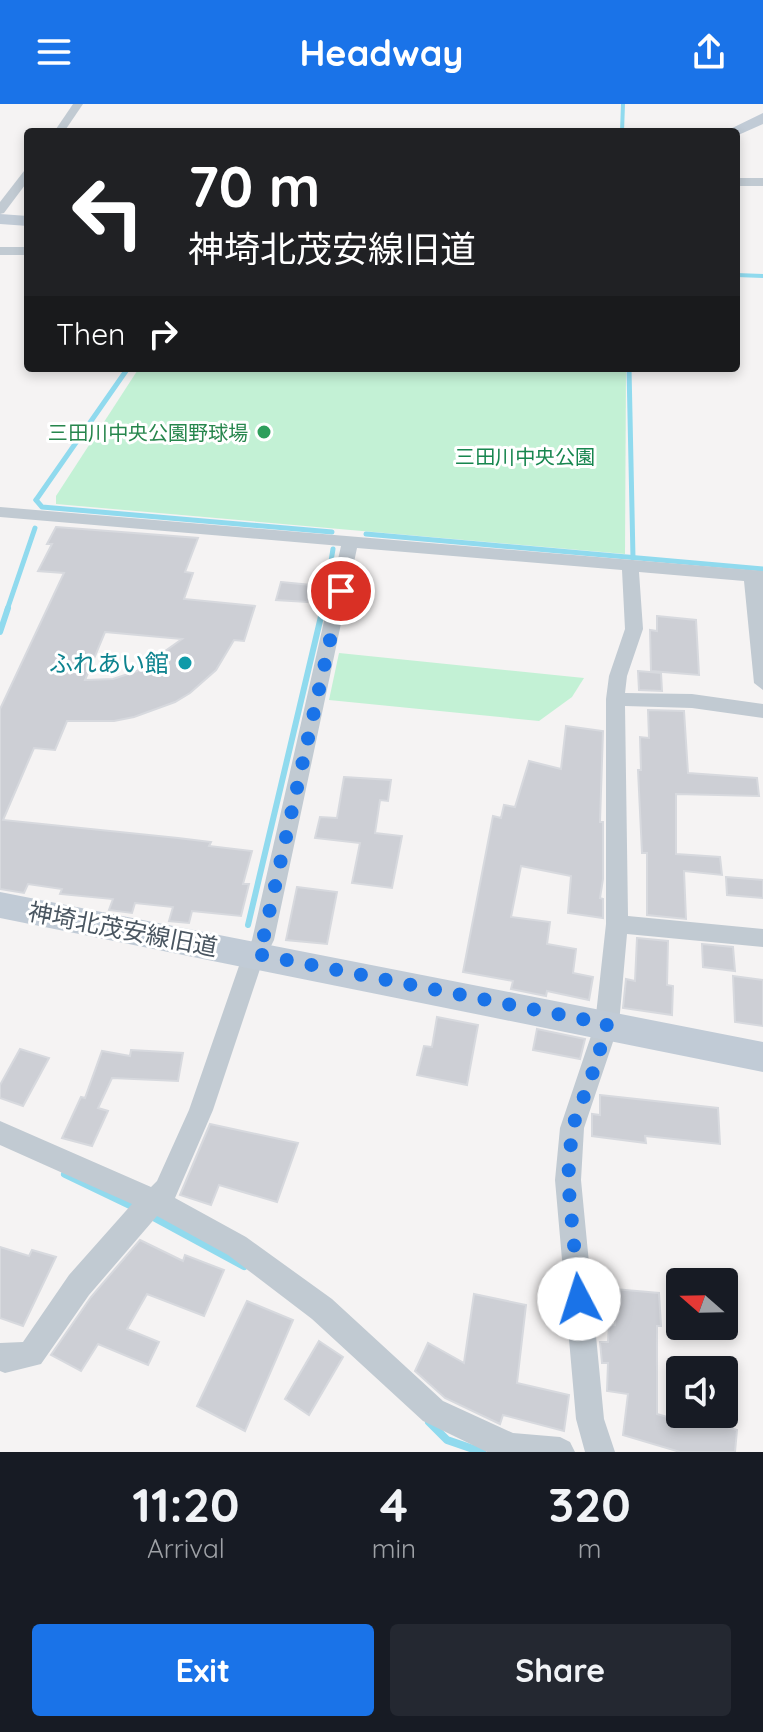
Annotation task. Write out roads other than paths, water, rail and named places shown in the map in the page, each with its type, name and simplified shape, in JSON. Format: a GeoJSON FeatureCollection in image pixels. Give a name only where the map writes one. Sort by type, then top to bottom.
{"type":"FeatureCollection","features":[{"type":"Feature","properties":{"kind":"street"},"geometry":{"type":"LineString","coordinates":[[62,128],[78,104]]}},
{"type":"Feature","properties":{"kind":"street"},"geometry":{"type":"LineString","coordinates":[[740,128],[763,118]]}},
{"type":"Feature","properties":{"kind":"street"},"geometry":{"type":"LineString","coordinates":[[0,210],[24,178]]}},
{"type":"Feature","properties":{"kind":"street"},"geometry":{"type":"LineString","coordinates":[[740,182],[763,182]]}},
{"type":"Feature","properties":{"kind":"street"},"geometry":{"type":"LineString","coordinates":[[0,219],[24,221]]}},
{"type":"Feature","properties":{"kind":"street"},"geometry":{"type":"LineString","coordinates":[[0,251],[24,251]]}},
{"type":"Feature","properties":{"kind":"street"},"geometry":{"type":"LineString","coordinates":[[0,512],[757,577],[763,683]]}},
{"type":"Feature","properties":{"kind":"street"},"geometry":{"type":"LineString","coordinates":[[0,1357],[5,1359],[31,1354],[79,1285],[166,1190],[201,1110],[263,940],[350,542]]}},
{"type":"Feature","properties":{"kind":"street"},"geometry":{"type":"LineString","coordinates":[[600,1452],[590,1419],[568,1180],[572,1128],[607,1024],[617,924],[615,699],[618,676],[634,629],[630,566]]}},
{"type":"Feature","properties":{"kind":"street"},"geometry":{"type":"LineString","coordinates":[[615,699],[692,701],[763,711]]}},
{"type":"Feature","properties":{"kind":"street","name":"神埼北茂安線旧道"},"geometry":{"type":"LineString","coordinates":[[0,905],[763,1057]]}},
{"type":"Feature","properties":{"kind":"street"},"geometry":{"type":"LineString","coordinates":[[617,924],[763,938]]}},
{"type":"Feature","properties":{"kind":"street"},"geometry":{"type":"LineString","coordinates":[[0,1133],[145,1211],[237,1246],[322,1309],[433,1411],[511,1448],[560,1452]]}},
{"type":"Feature","properties":{"kind":"waterway"},"geometry":{"type":"LineString","coordinates":[[622,128],[623,104]]}},
{"type":"Feature","properties":{"kind":"waterway"},"geometry":{"type":"LineString","coordinates":[[740,275],[763,276]]}},
{"type":"Feature","properties":{"kind":"waterway"},"geometry":{"type":"LineString","coordinates":[[125,372],[36,500],[42,507],[332,532]]}},
{"type":"Feature","properties":{"kind":"waterway"},"geometry":{"type":"LineString","coordinates":[[629,372],[633,558]]}},
{"type":"Feature","properties":{"kind":"waterway"},"geometry":{"type":"LineString","coordinates":[[7,610],[35,528]]}},
{"type":"Feature","properties":{"kind":"waterway"},"geometry":{"type":"LineString","coordinates":[[366,534],[633,558]]}},
{"type":"Feature","properties":{"kind":"waterway"},"geometry":{"type":"LineString","coordinates":[[323,610],[333,549]]}},
{"type":"Feature","properties":{"kind":"waterway"},"geometry":{"type":"LineString","coordinates":[[633,558],[763,569]]}},
{"type":"Feature","properties":{"kind":"waterway"},"geometry":{"type":"LineString","coordinates":[[0,632],[8,608]]}},
{"type":"Feature","properties":{"kind":"waterway"},"geometry":{"type":"LineString","coordinates":[[248,925],[323,608]]}},
{"type":"Feature","properties":{"kind":"waterway"},"geometry":{"type":"LineString","coordinates":[[65,1174],[138,1209]]}},
{"type":"Feature","properties":{"kind":"waterway"},"geometry":{"type":"LineString","coordinates":[[148,1214],[244,1266]]}},
{"type":"Feature","properties":{"kind":"waterway"},"geometry":{"type":"LineString","coordinates":[[429,1422],[447,1440],[482,1452]]}},
{"type":"Feature","properties":{"kind":"place","name":"三田川中央公園野球場"},"geometry":{"type":"Point","coordinates":[264,432]}},
{"type":"Feature","properties":{"kind":"place","name":"ふれあい館"},"geometry":{"type":"Point","coordinates":[185,663]}},
{"type":"Feature","properties":{"kind":"park label","name":"三田川中央公園"},"geometry":{"type":"Point","coordinates":[525,456]}}]}
